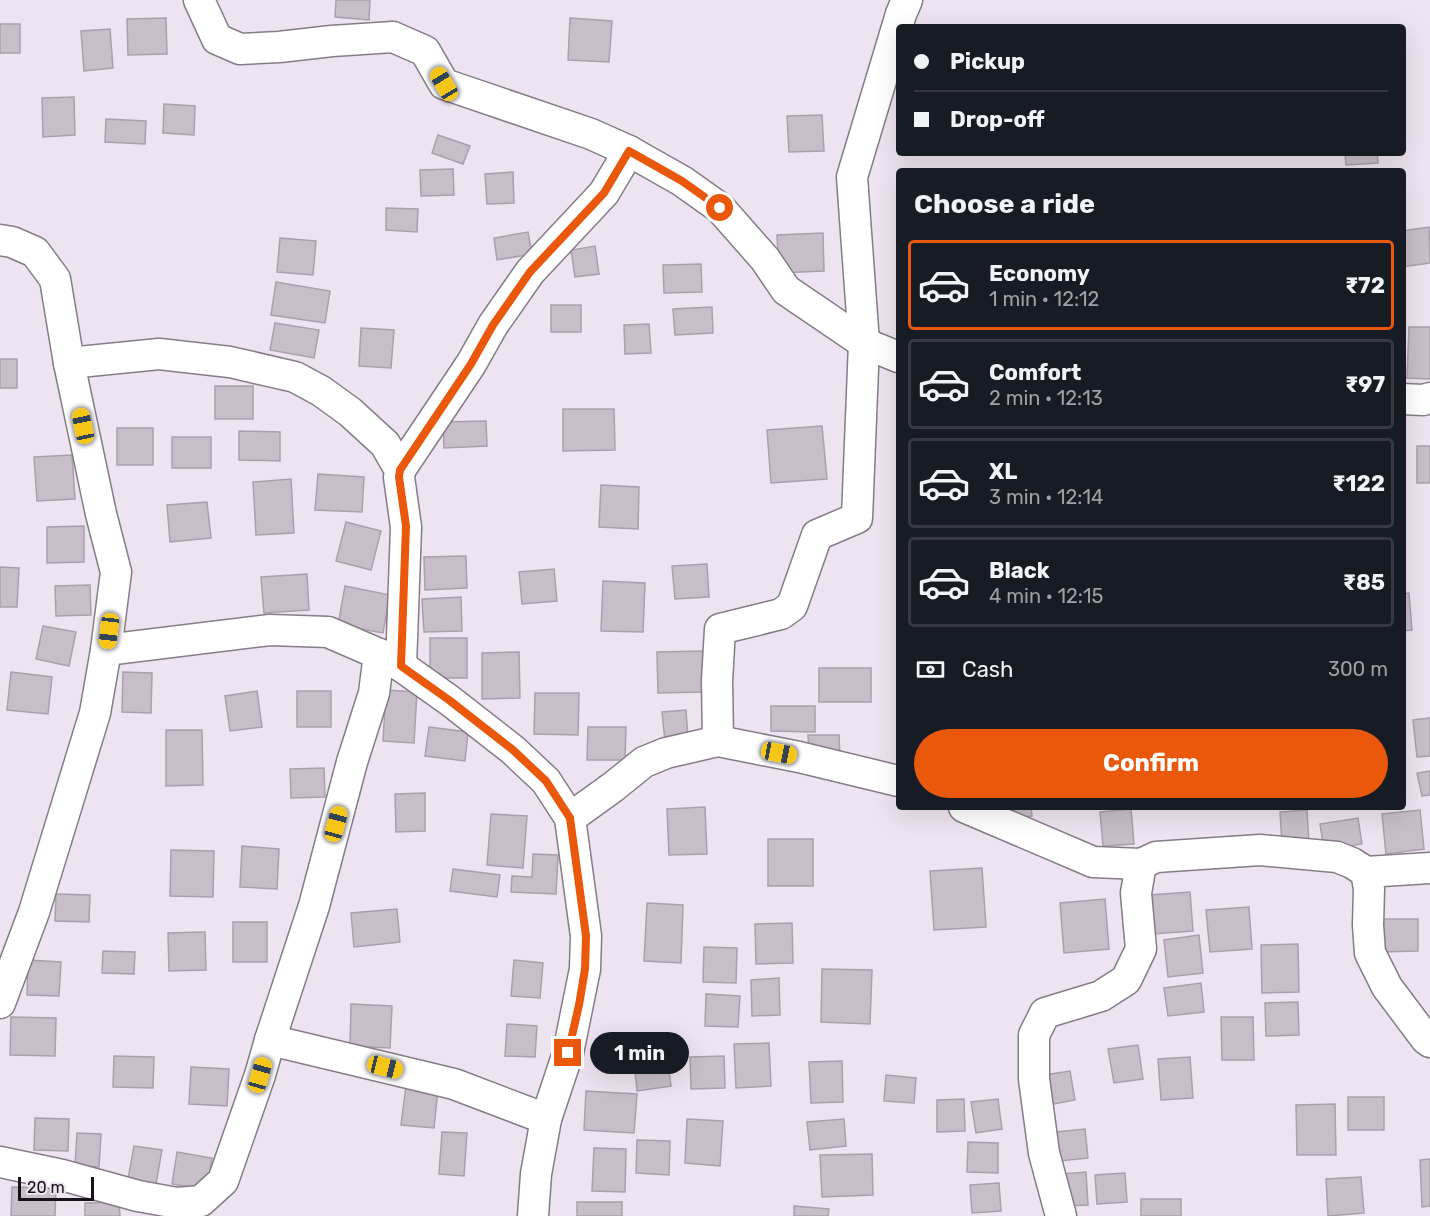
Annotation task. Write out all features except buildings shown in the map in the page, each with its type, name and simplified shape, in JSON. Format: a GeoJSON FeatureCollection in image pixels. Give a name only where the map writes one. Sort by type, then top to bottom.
{"type":"FeatureCollection","features":[{"type":"Feature","properties":{"kind":"street"},"geometry":{"type":"LineString","coordinates":[[199,0],[217,39],[240,48],[393,37],[425,51],[444,84],[514,106],[591,134],[629,151],[682,181],[720,208],[765,259],[786,290],[864,344],[896,356]]}},
{"type":"Feature","properties":{"kind":"street"},"geometry":{"type":"LineString","coordinates":[[898,24],[907,0]]}},
{"type":"Feature","properties":{"kind":"street"},"geometry":{"type":"LineString","coordinates":[[718,741],[717,681],[720,629],[781,614],[792,606],[817,535],[857,518],[864,344],[852,177],[896,31]]}},
{"type":"Feature","properties":{"kind":"street"},"geometry":{"type":"LineString","coordinates":[[0,1162],[62,1175],[138,1196],[177,1203],[201,1201],[223,1181],[260,1075],[314,906],[352,762],[374,693],[390,660],[406,526],[400,470],[471,364],[493,325],[530,272],[604,193],[629,151]]}},
{"type":"Feature","properties":{"kind":"street"},"geometry":{"type":"LineString","coordinates":[[0,240],[12,242],[35,252],[54,279],[69,363],[101,514],[116,572],[95,712],[34,912],[0,1003]]}},
{"type":"Feature","properties":{"kind":"street"},"geometry":{"type":"LineString","coordinates":[[69,363],[159,354],[230,362],[295,377],[321,391],[350,412],[385,444],[400,470]]}},
{"type":"Feature","properties":{"kind":"street"},"geometry":{"type":"LineString","coordinates":[[1406,399],[1430,398]]}},
{"type":"Feature","properties":{"kind":"street"},"geometry":{"type":"LineString","coordinates":[[106,650],[270,630],[328,632],[390,660],[449,700],[513,750],[546,781],[570,818],[586,936],[585,969],[568,1053],[546,1119],[536,1174],[532,1216]]}},
{"type":"Feature","properties":{"kind":"street"},"geometry":{"type":"LineString","coordinates":[[570,818],[645,762],[666,753],[718,741],[799,757],[896,781]]}},
{"type":"Feature","properties":{"kind":"street"},"geometry":{"type":"LineString","coordinates":[[971,810],[1093,862],[1141,864],[1156,858],[1260,850],[1337,858],[1352,862],[1366,872],[1430,868]]}},
{"type":"Feature","properties":{"kind":"street"},"geometry":{"type":"LineString","coordinates":[[1060,1216],[1044,1153],[1034,1079],[1034,1035],[1045,1013],[1101,996],[1126,980],[1140,949],[1136,893],[1141,864]]}},
{"type":"Feature","properties":{"kind":"street"},"geometry":{"type":"LineString","coordinates":[[1366,872],[1369,889],[1370,953],[1387,987],[1430,1042]]}},
{"type":"Feature","properties":{"kind":"street"},"geometry":{"type":"LineString","coordinates":[[270,1040],[454,1084],[546,1119]]}},
{"type":"Feature","properties":{"kind":"route"},"geometry":{"type":"LineString","coordinates":[[568,1053],[585,969],[586,936],[570,818],[546,781],[513,750],[401,666],[406,526],[400,470],[471,364],[493,325],[530,272],[604,193],[629,151],[682,181],[720,208]]}}]}
